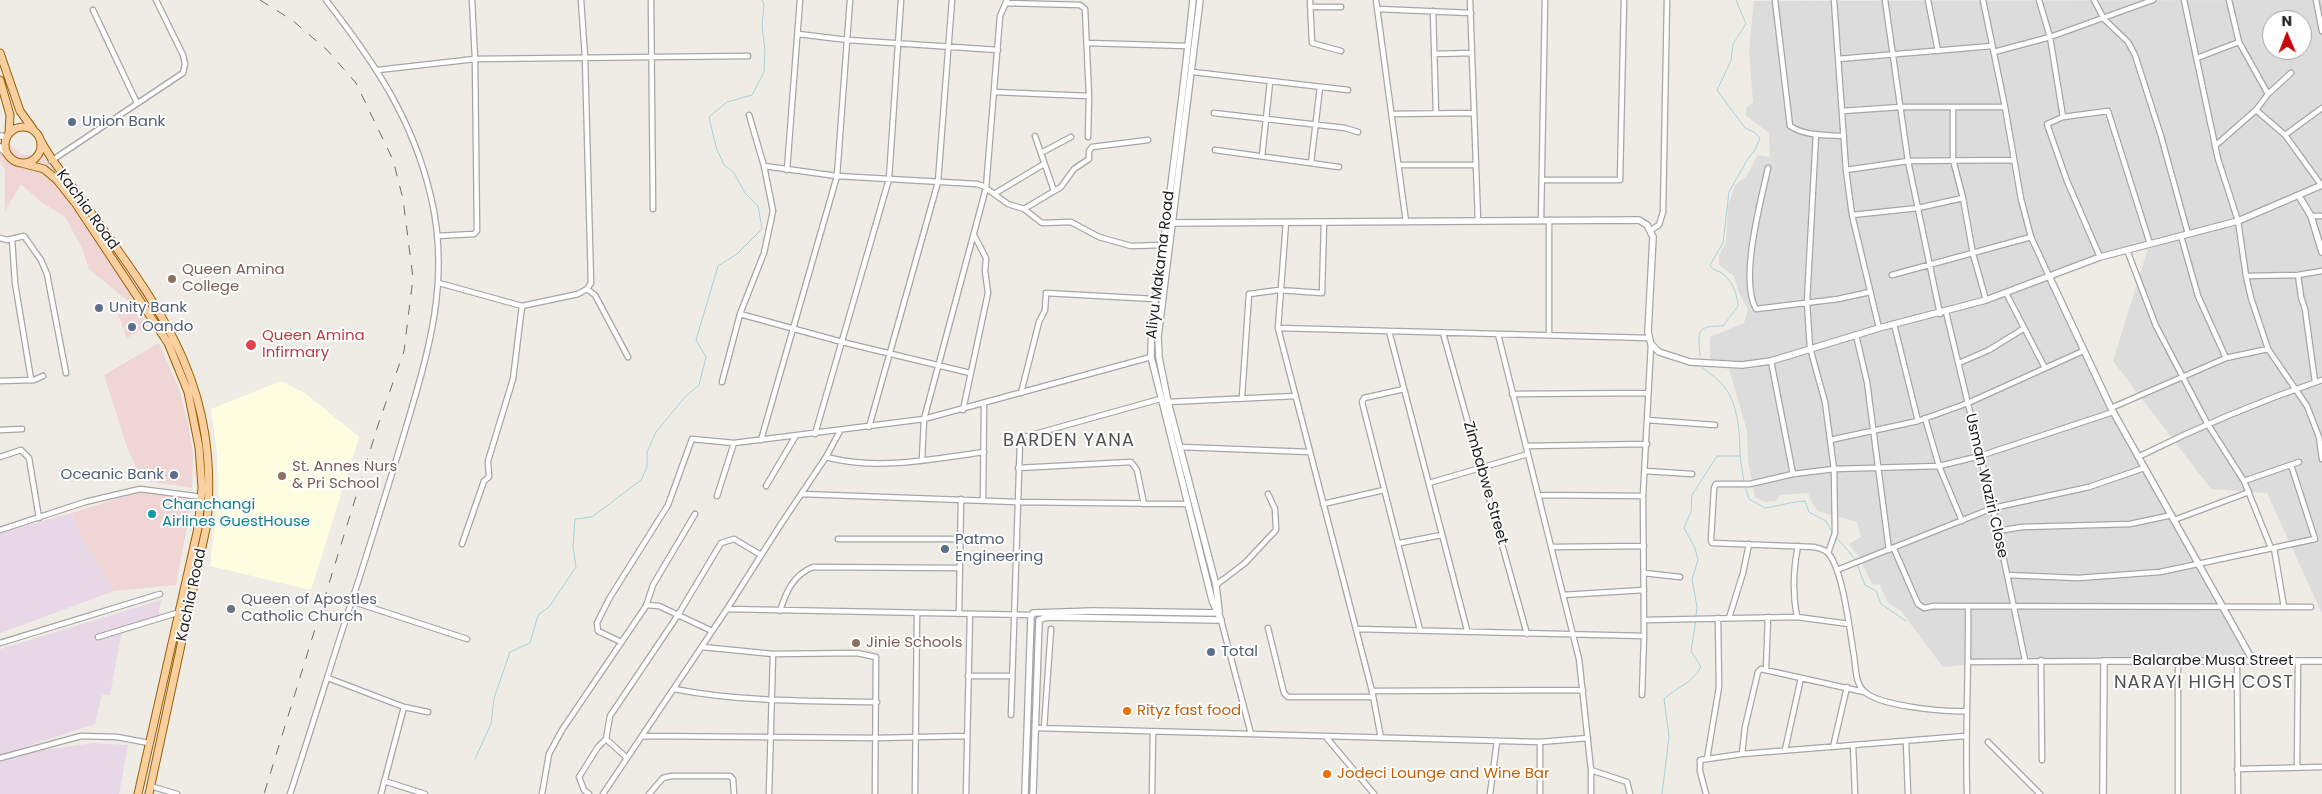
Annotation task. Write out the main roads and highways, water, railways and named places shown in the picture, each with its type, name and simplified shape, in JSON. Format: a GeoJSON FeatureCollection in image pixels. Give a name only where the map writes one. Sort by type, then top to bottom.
{"type":"FeatureCollection","features":[{"type":"Feature","properties":{"kind":"main road"},"geometry":{"type":"LineString","coordinates":[[0,53],[20,111],[41,141],[40,152],[32,161],[21,163],[10,158],[7,154],[5,135],[10,114],[0,80]]}},
{"type":"Feature","properties":{"kind":"main road"},"geometry":{"type":"LineString","coordinates":[[5,135],[23,127],[37,133]]}},
{"type":"Feature","properties":{"kind":"main road","name":"Kachia Road"},"geometry":{"type":"LineString","coordinates":[[41,141],[51,161],[81,198],[174,337],[195,386],[207,441],[210,485],[208,524],[148,794]]}},
{"type":"Feature","properties":{"kind":"main road","name":"Kachia Road"},"geometry":{"type":"LineString","coordinates":[[21,163],[44,169],[57,180],[76,204],[168,343],[182,375],[193,410],[202,471],[202,497],[198,528],[138,794]]}},
{"type":"Feature","properties":{"kind":"waterway"},"geometry":{"type":"LineString","coordinates":[[475,759],[491,724],[494,698],[510,652],[530,643],[538,615],[549,607],[576,567],[573,547],[575,519],[592,517],[641,480],[647,467],[647,452],[656,432],[685,397],[699,385],[706,357],[696,340],[718,266],[737,254],[762,229],[758,206],[745,193],[734,173],[724,165],[716,147],[709,117],[727,102],[752,95],[764,72],[765,50],[762,27],[764,4],[762,0]]}},
{"type":"Feature","properties":{"kind":"waterway"},"geometry":{"type":"LineString","coordinates":[[1700,356],[1699,335],[1701,331],[1708,327],[1723,326],[1738,306],[1732,284],[1723,274],[1710,265],[1723,243],[1729,192],[1747,160],[1755,150],[1760,138],[1754,132],[1745,128],[1717,90],[1731,61],[1733,44],[1746,24],[1736,0]]}},
{"type":"Feature","properties":{"kind":"waterway"},"geometry":{"type":"LineString","coordinates":[[1696,616],[1697,607],[1692,579],[1698,560],[1695,548],[1684,528],[1691,512],[1692,495],[1717,456],[1740,456],[1737,416],[1731,397],[1720,382],[1702,367]]}},
{"type":"Feature","properties":{"kind":"waterway"},"geometry":{"type":"LineString","coordinates":[[1740,456],[1744,483],[1749,499],[1765,508],[1805,501],[1809,512],[1826,521],[1833,534]]}},
{"type":"Feature","properties":{"kind":"waterway"},"geometry":{"type":"LineString","coordinates":[[1836,537],[1856,560]]}},
{"type":"Feature","properties":{"kind":"waterway"},"geometry":{"type":"LineString","coordinates":[[1857,564],[1865,585],[1876,591],[1881,604],[1906,621]]}},
{"type":"Feature","properties":{"kind":"waterway"},"geometry":{"type":"LineString","coordinates":[[1662,794],[1669,737],[1664,699],[1689,681],[1701,667],[1691,651],[1696,620]]}},
{"type":"Feature","properties":{"kind":"railway"},"geometry":{"type":"LineString","coordinates":[[260,0],[292,20],[327,50],[356,83],[393,160],[403,199],[413,278],[404,351],[378,425],[264,794]]}},
{"type":"Feature","properties":{"kind":"place","name":"Union Bank"},"geometry":{"type":"Point","coordinates":[72,122]}},
{"type":"Feature","properties":{"kind":"place","name":"Queen Amina College"},"geometry":{"type":"Point","coordinates":[172,279]}},
{"type":"Feature","properties":{"kind":"place","name":"Unity Bank"},"geometry":{"type":"Point","coordinates":[99,308]}},
{"type":"Feature","properties":{"kind":"place","name":"Oando"},"geometry":{"type":"Point","coordinates":[132,327]}},
{"type":"Feature","properties":{"kind":"place","name":"Queen Amina Infirmary"},"geometry":{"type":"Point","coordinates":[251,345]}},
{"type":"Feature","properties":{"kind":"place","name":"Oceanic Bank"},"geometry":{"type":"Point","coordinates":[174,475]}},
{"type":"Feature","properties":{"kind":"place","name":"St. Annes Nurs & Pri School"},"geometry":{"type":"Point","coordinates":[282,476]}},
{"type":"Feature","properties":{"kind":"place","name":"Chanchangi Airlines GuestHouse"},"geometry":{"type":"Point","coordinates":[152,514]}},
{"type":"Feature","properties":{"kind":"place","name":"Patmo Engineering"},"geometry":{"type":"Point","coordinates":[945,549]}},
{"type":"Feature","properties":{"kind":"place","name":"Queen of Apostles Catholic Church"},"geometry":{"type":"Point","coordinates":[231,609]}},
{"type":"Feature","properties":{"kind":"place","name":"Jinie Schools"},"geometry":{"type":"Point","coordinates":[856,643]}},
{"type":"Feature","properties":{"kind":"place","name":"Total"},"geometry":{"type":"Point","coordinates":[1211,652]}},
{"type":"Feature","properties":{"kind":"place","name":"Rityz fast food"},"geometry":{"type":"Point","coordinates":[1127,711]}},
{"type":"Feature","properties":{"kind":"place","name":"Jodeci Lounge and Wine Bar"},"geometry":{"type":"Point","coordinates":[1327,774]}},
{"type":"Feature","properties":{"kind":"district","name":"BARDEN YANA"},"geometry":{"type":"Point","coordinates":[1069,441]}},
{"type":"Feature","properties":{"kind":"district","name":"NARAYI HIGH COST"},"geometry":{"type":"Point","coordinates":[2204,683]}}]}
